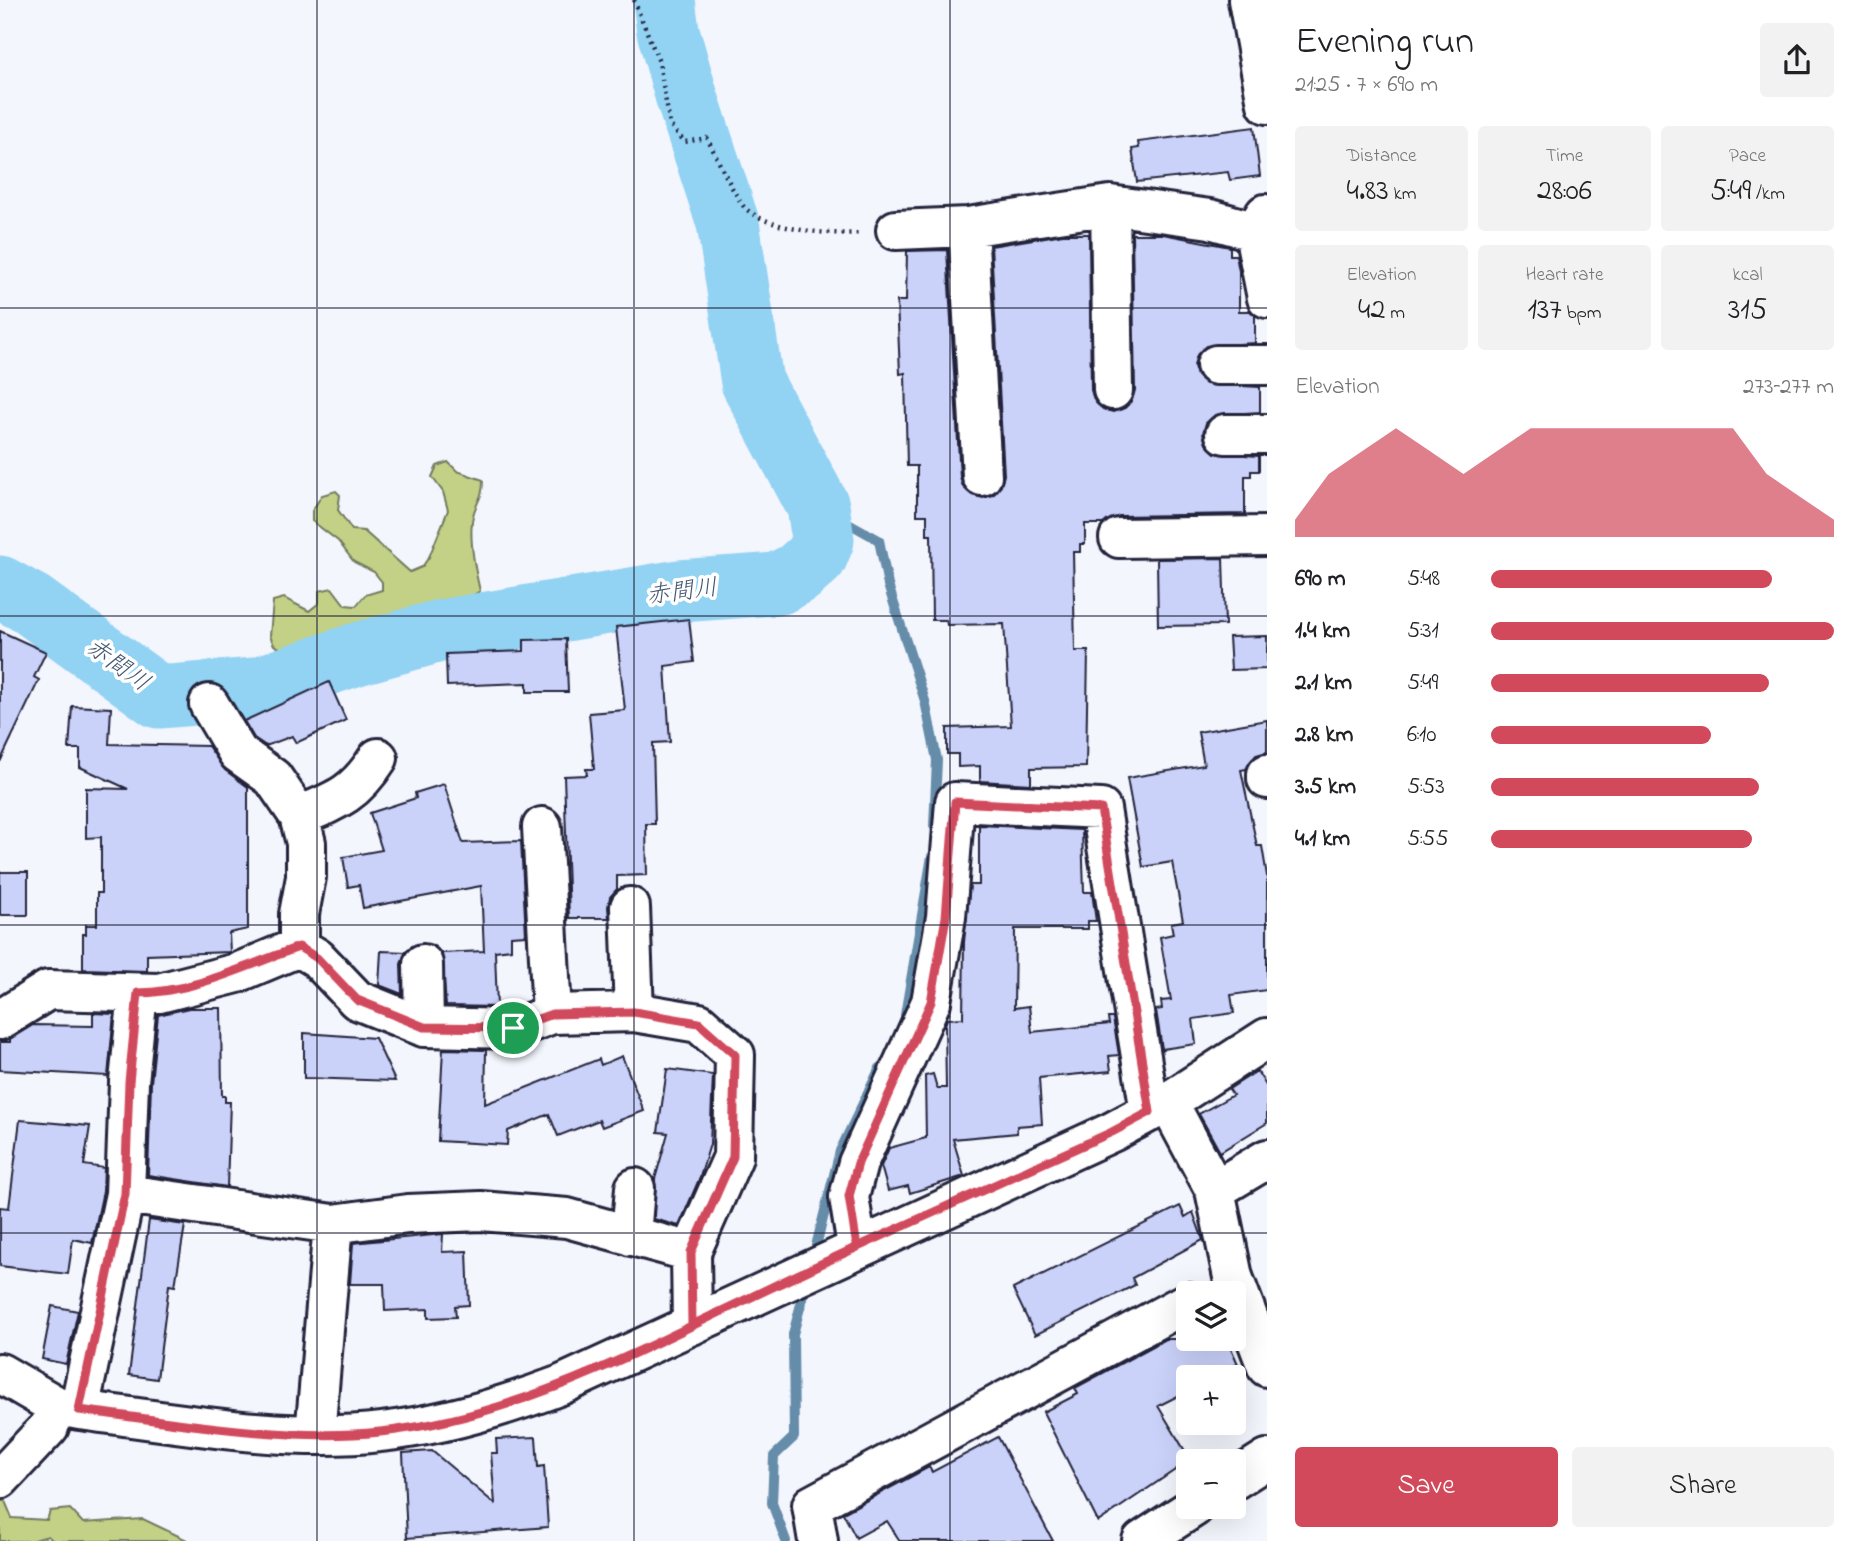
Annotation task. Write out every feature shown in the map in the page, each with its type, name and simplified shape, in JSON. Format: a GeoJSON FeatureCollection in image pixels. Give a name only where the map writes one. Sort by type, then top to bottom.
{"type":"FeatureCollection","features":[{"type":"Feature","properties":{"kind":"street"},"geometry":{"type":"LineString","coordinates":[[1248,0],[1267,104]]}},
{"type":"Feature","properties":{"kind":"street"},"geometry":{"type":"LineString","coordinates":[[896,230],[968,227],[1110,205],[1263,226],[1267,298]]}},
{"type":"Feature","properties":{"kind":"street"},"geometry":{"type":"LineString","coordinates":[[1110,205],[1113,390]]}},
{"type":"Feature","properties":{"kind":"street"},"geometry":{"type":"LineString","coordinates":[[968,227],[982,476]]}},
{"type":"Feature","properties":{"kind":"street"},"geometry":{"type":"LineString","coordinates":[[1216,365],[1267,365]]}},
{"type":"Feature","properties":{"kind":"street"},"geometry":{"type":"LineString","coordinates":[[1225,434],[1267,434]]}},
{"type":"Feature","properties":{"kind":"street"},"geometry":{"type":"LineString","coordinates":[[1119,538],[1267,536]]}},
{"type":"Feature","properties":{"kind":"street"},"geometry":{"type":"LineString","coordinates":[[209,704],[238,753],[273,778],[299,816],[306,843],[306,877],[299,914],[299,947]]}},
{"type":"Feature","properties":{"kind":"street"},"geometry":{"type":"LineString","coordinates":[[299,816],[332,803],[361,785],[378,758]]}},
{"type":"Feature","properties":{"kind":"street"},"geometry":{"type":"LineString","coordinates":[[857,1247],[849,1196],[858,1163],[931,1002],[946,917],[955,802],[1101,809],[1159,1107],[1216,1190],[1219,1281]]}},
{"type":"Feature","properties":{"kind":"street"},"geometry":{"type":"LineString","coordinates":[[542,827],[552,1014]]}},
{"type":"Feature","properties":{"kind":"street"},"geometry":{"type":"LineString","coordinates":[[630,907],[634,1012]]}},
{"type":"Feature","properties":{"kind":"street"},"geometry":{"type":"LineString","coordinates":[[0,1020],[48,990],[159,993],[236,973],[299,947]]}},
{"type":"Feature","properties":{"kind":"street"},"geometry":{"type":"LineString","coordinates":[[299,947],[317,958],[357,1000],[424,1027],[513,1028],[552,1014],[634,1012],[699,1023],[735,1055],[733,1157],[691,1252],[692,1325]]}},
{"type":"Feature","properties":{"kind":"street"},"geometry":{"type":"LineString","coordinates":[[423,964],[424,1027]]}},
{"type":"Feature","properties":{"kind":"street"},"geometry":{"type":"LineString","coordinates":[[0,1479],[67,1407],[125,1194],[129,1082],[138,993]]}},
{"type":"Feature","properties":{"kind":"street"},"geometry":{"type":"LineString","coordinates":[[0,1373],[67,1407],[315,1435],[381,1432],[497,1409],[561,1385],[1112,1132],[1159,1107],[1267,1038]]}},
{"type":"Feature","properties":{"kind":"street"},"geometry":{"type":"LineString","coordinates":[[1216,1190],[1267,1159]]}},
{"type":"Feature","properties":{"kind":"street"},"geometry":{"type":"LineString","coordinates":[[631,1236],[635,1188]]}},
{"type":"Feature","properties":{"kind":"street"},"geometry":{"type":"LineString","coordinates":[[125,1194],[333,1224],[408,1214],[481,1211],[567,1218],[691,1252]]}},
{"type":"Feature","properties":{"kind":"street"},"geometry":{"type":"LineString","coordinates":[[315,1435],[333,1224]]}},
{"type":"Feature","properties":{"kind":"street"},"geometry":{"type":"LineString","coordinates":[[817,1541],[812,1505],[1176,1308]]}},
{"type":"Feature","properties":{"kind":"street"},"geometry":{"type":"LineString","coordinates":[[1246,1331],[1267,1367]]}},
{"type":"Feature","properties":{"kind":"street"},"geometry":{"type":"LineString","coordinates":[[1246,1472],[1267,1459]]}},
{"type":"Feature","properties":{"kind":"street"},"geometry":{"type":"LineString","coordinates":[[1142,1541],[1176,1519]]}},
{"type":"Feature","properties":{"kind":"path"},"geometry":{"type":"LineString","coordinates":[[634,0],[659,62],[670,125],[685,142],[706,138],[745,208],[777,223],[832,235],[896,230]]}},
{"type":"Feature","properties":{"kind":"green space"},"geometry":{"type":"Polygon","coordinates":[[[448,462],[457,471],[483,480],[471,531],[472,552],[480,591],[459,604],[454,617],[445,622],[375,640],[362,627],[355,636],[355,647],[307,663],[274,645],[270,636],[273,601],[284,598],[309,611],[319,603],[319,591],[332,588],[345,605],[356,606],[365,595],[382,590],[382,582],[374,572],[354,562],[338,541],[312,521],[312,511],[322,495],[336,491],[340,495],[338,510],[352,530],[364,531],[410,572],[422,567],[429,557],[448,510],[443,492],[432,477],[437,466],[448,462]]]}},
{"type":"Feature","properties":{"kind":"green space"},"geometry":{"type":"Polygon","coordinates":[[[0,1501],[5,1501],[12,1518],[47,1520],[50,1511],[70,1509],[83,1523],[143,1519],[189,1541],[53,1541],[48,1536],[30,1541],[0,1541],[0,1501]]]}},
{"type":"Feature","properties":{"kind":"building"},"geometry":{"type":"Polygon","coordinates":[[[1254,127],[1260,176],[1230,180],[1228,172],[1137,182],[1132,149],[1139,148],[1138,142],[1254,127]]]}},
{"type":"Feature","properties":{"kind":"building"},"geometry":{"type":"Polygon","coordinates":[[[1063,234],[1089,234],[1091,390],[1095,402],[1103,409],[1113,412],[1125,408],[1132,400],[1135,390],[1132,234],[1163,234],[1230,247],[1230,255],[1236,255],[1239,271],[1239,311],[1250,311],[1255,315],[1255,343],[1206,346],[1197,355],[1194,366],[1197,376],[1206,384],[1260,387],[1260,412],[1215,415],[1206,423],[1203,433],[1206,444],[1215,453],[1259,456],[1259,471],[1251,471],[1251,476],[1245,476],[1245,514],[1119,516],[1103,524],[1085,524],[1085,544],[1080,544],[1080,552],[1073,552],[1075,651],[1088,651],[1086,767],[1031,768],[1031,784],[980,781],[980,766],[958,767],[958,754],[947,754],[947,728],[1011,726],[1004,624],[947,625],[946,620],[932,620],[931,535],[927,535],[927,515],[917,515],[917,466],[907,466],[905,373],[900,374],[897,301],[906,301],[907,251],[947,250],[960,477],[963,487],[972,495],[983,498],[993,495],[1001,486],[1004,475],[991,246],[1063,234]]]}},
{"type":"Feature","properties":{"kind":"building"},"geometry":{"type":"Polygon","coordinates":[[[1223,558],[1225,625],[1158,626],[1157,559],[1223,558]]]}},
{"type":"Feature","properties":{"kind":"building"},"geometry":{"type":"Polygon","coordinates":[[[689,619],[694,662],[665,666],[670,742],[653,743],[655,824],[646,824],[647,875],[617,876],[617,889],[610,897],[608,907],[609,918],[569,918],[564,776],[587,775],[586,769],[594,769],[589,713],[625,710],[616,627],[689,619]]]}},
{"type":"Feature","properties":{"kind":"building"},"geometry":{"type":"Polygon","coordinates":[[[0,631],[46,652],[34,677],[39,680],[0,762],[0,631]]]}},
{"type":"Feature","properties":{"kind":"building"},"geometry":{"type":"Polygon","coordinates":[[[1267,636],[1267,669],[1231,670],[1229,637],[1267,636]]]}},
{"type":"Feature","properties":{"kind":"building"},"geometry":{"type":"Polygon","coordinates":[[[566,639],[568,692],[527,692],[527,683],[447,686],[446,654],[524,651],[524,640],[566,639]]]}},
{"type":"Feature","properties":{"kind":"building"},"geometry":{"type":"Polygon","coordinates":[[[329,682],[346,720],[296,743],[292,736],[266,746],[254,738],[244,721],[329,682]]]}},
{"type":"Feature","properties":{"kind":"building"},"geometry":{"type":"Polygon","coordinates":[[[72,706],[111,708],[109,744],[208,746],[225,770],[248,787],[248,929],[229,933],[230,952],[147,955],[147,971],[83,969],[83,934],[86,934],[86,925],[97,925],[97,893],[101,893],[101,837],[86,838],[86,788],[128,789],[80,767],[80,749],[69,749],[72,706]]]}},
{"type":"Feature","properties":{"kind":"building"},"geometry":{"type":"Polygon","coordinates":[[[1267,720],[1267,752],[1256,755],[1246,769],[1241,770],[1257,846],[1262,846],[1267,876],[1267,990],[1231,995],[1234,1013],[1193,1019],[1196,1044],[1162,1049],[1156,1010],[1162,1009],[1161,1001],[1171,1000],[1160,937],[1173,934],[1171,923],[1183,921],[1172,862],[1143,867],[1127,778],[1204,765],[1198,732],[1267,720]]]}},
{"type":"Feature","properties":{"kind":"building"},"geometry":{"type":"Polygon","coordinates":[[[444,784],[463,843],[521,841],[526,935],[511,936],[511,949],[495,951],[497,1007],[446,1006],[442,953],[484,951],[481,886],[363,908],[359,885],[348,887],[343,857],[382,850],[370,813],[416,798],[415,793],[444,784]]]}},
{"type":"Feature","properties":{"kind":"building"},"geometry":{"type":"Polygon","coordinates":[[[979,825],[1082,830],[1084,892],[1092,892],[1096,921],[1088,921],[1088,929],[1015,929],[1014,1008],[1029,1006],[1032,1032],[1109,1024],[1108,1018],[1113,1018],[1119,1055],[1109,1056],[1111,1071],[1039,1078],[1042,1124],[1017,1126],[1017,1133],[953,1139],[964,1176],[910,1193],[908,1186],[888,1191],[881,1166],[889,1148],[926,1138],[925,1076],[933,1074],[937,1088],[946,1088],[945,1025],[947,1019],[963,1018],[964,942],[970,885],[979,885],[979,825]]]}},
{"type":"Feature","properties":{"kind":"building"},"geometry":{"type":"Polygon","coordinates":[[[0,872],[28,872],[28,915],[0,915],[0,872]]]}},
{"type":"Feature","properties":{"kind":"building"},"geometry":{"type":"Polygon","coordinates":[[[381,951],[406,952],[401,964],[402,994],[379,985],[381,951]]]}},
{"type":"Feature","properties":{"kind":"building"},"geometry":{"type":"Polygon","coordinates":[[[189,1008],[221,1008],[222,1096],[225,1096],[225,1102],[230,1102],[227,1187],[148,1175],[151,1083],[158,1015],[189,1008]]]}},
{"type":"Feature","properties":{"kind":"building"},"geometry":{"type":"Polygon","coordinates":[[[93,1013],[114,1014],[108,1076],[0,1070],[0,1042],[10,1042],[10,1039],[33,1025],[93,1026],[93,1013]]]}},
{"type":"Feature","properties":{"kind":"building"},"geometry":{"type":"Polygon","coordinates":[[[304,1033],[375,1038],[395,1081],[304,1078],[304,1033]]]}},
{"type":"Feature","properties":{"kind":"building"},"geometry":{"type":"Polygon","coordinates":[[[443,1049],[486,1050],[485,1104],[599,1059],[601,1065],[622,1056],[644,1111],[602,1127],[599,1120],[558,1136],[549,1114],[508,1131],[507,1145],[438,1141],[443,1049]]]}},
{"type":"Feature","properties":{"kind":"building"},"geometry":{"type":"Polygon","coordinates":[[[667,1069],[713,1075],[710,1144],[700,1177],[679,1226],[654,1219],[655,1179],[668,1133],[658,1132],[667,1069]]]}},
{"type":"Feature","properties":{"kind":"building"},"geometry":{"type":"Polygon","coordinates":[[[1257,1071],[1267,1087],[1267,1123],[1220,1152],[1199,1114],[1233,1095],[1229,1089],[1257,1071]]]}},
{"type":"Feature","properties":{"kind":"building"},"geometry":{"type":"Polygon","coordinates":[[[20,1120],[90,1126],[84,1165],[104,1168],[103,1191],[92,1243],[73,1239],[68,1274],[0,1266],[0,1207],[9,1208],[20,1120]]]}},
{"type":"Feature","properties":{"kind":"building"},"geometry":{"type":"Polygon","coordinates":[[[1180,1206],[1185,1217],[1193,1212],[1203,1240],[1132,1278],[1135,1285],[1035,1335],[1013,1289],[1180,1206]]]}},
{"type":"Feature","properties":{"kind":"building"},"geometry":{"type":"Polygon","coordinates":[[[149,1220],[185,1225],[175,1286],[169,1285],[157,1379],[129,1375],[149,1220]]]}},
{"type":"Feature","properties":{"kind":"building"},"geometry":{"type":"Polygon","coordinates":[[[443,1234],[442,1252],[467,1251],[469,1305],[455,1306],[456,1317],[428,1318],[428,1309],[385,1311],[384,1284],[350,1284],[353,1243],[443,1234]]]}},
{"type":"Feature","properties":{"kind":"building"},"geometry":{"type":"Polygon","coordinates":[[[52,1306],[78,1311],[66,1364],[42,1359],[52,1306]]]}},
{"type":"Feature","properties":{"kind":"building"},"geometry":{"type":"Polygon","coordinates":[[[1166,1339],[1176,1339],[1176,1351],[1232,1351],[1238,1364],[1176,1365],[1176,1397],[1158,1406],[1184,1449],[1176,1449],[1176,1469],[1098,1522],[1043,1412],[1078,1394],[1075,1388],[1166,1339]]]}},
{"type":"Feature","properties":{"kind":"building"},"geometry":{"type":"Polygon","coordinates":[[[536,1437],[538,1467],[544,1466],[548,1527],[407,1538],[403,1453],[432,1451],[495,1504],[491,1453],[497,1453],[496,1439],[536,1437]]]}},
{"type":"Feature","properties":{"kind":"building"},"geometry":{"type":"Polygon","coordinates":[[[998,1437],[1053,1541],[900,1541],[887,1521],[856,1538],[843,1513],[929,1467],[932,1472],[998,1437]]]}},
{"type":"Feature","properties":{"kind":"waterway","name":"赤間川"},"geometry":{"type":"LineString","coordinates":[[0,587],[31,604],[159,697],[255,689],[357,654],[440,631],[679,591],[777,584],[798,573],[816,557],[823,540],[818,506],[752,382],[728,223],[687,98],[668,31],[664,0]]}},
{"type":"Feature","properties":{"kind":"waterway"},"geometry":{"type":"LineString","coordinates":[[818,506],[879,540],[888,585],[925,701],[937,760],[934,826]]}},
{"type":"Feature","properties":{"kind":"waterway"},"geometry":{"type":"LineString","coordinates":[[905,1015],[932,856]]}},
{"type":"Feature","properties":{"kind":"waterway"},"geometry":{"type":"LineString","coordinates":[[816,1246],[840,1151],[880,1068]]}},
{"type":"Feature","properties":{"kind":"waterway"},"geometry":{"type":"LineString","coordinates":[[786,1541],[772,1503],[774,1456],[794,1437],[793,1334],[805,1289]]}},
{"type":"Feature","properties":{"kind":"route"},"geometry":{"type":"LineString","coordinates":[[513,1028],[424,1027],[357,1000],[317,958],[299,947],[236,973],[159,993],[138,993],[129,1082],[125,1194],[79,1410],[315,1435],[381,1432],[497,1409],[561,1385],[692,1325],[857,1247],[1112,1132],[1150,1112],[1101,809],[955,802],[946,917],[931,1002],[858,1163],[849,1196],[857,1247],[775,1286],[692,1325],[691,1252],[733,1157],[735,1055],[699,1023],[634,1012],[552,1014],[513,1028]]}}]}
